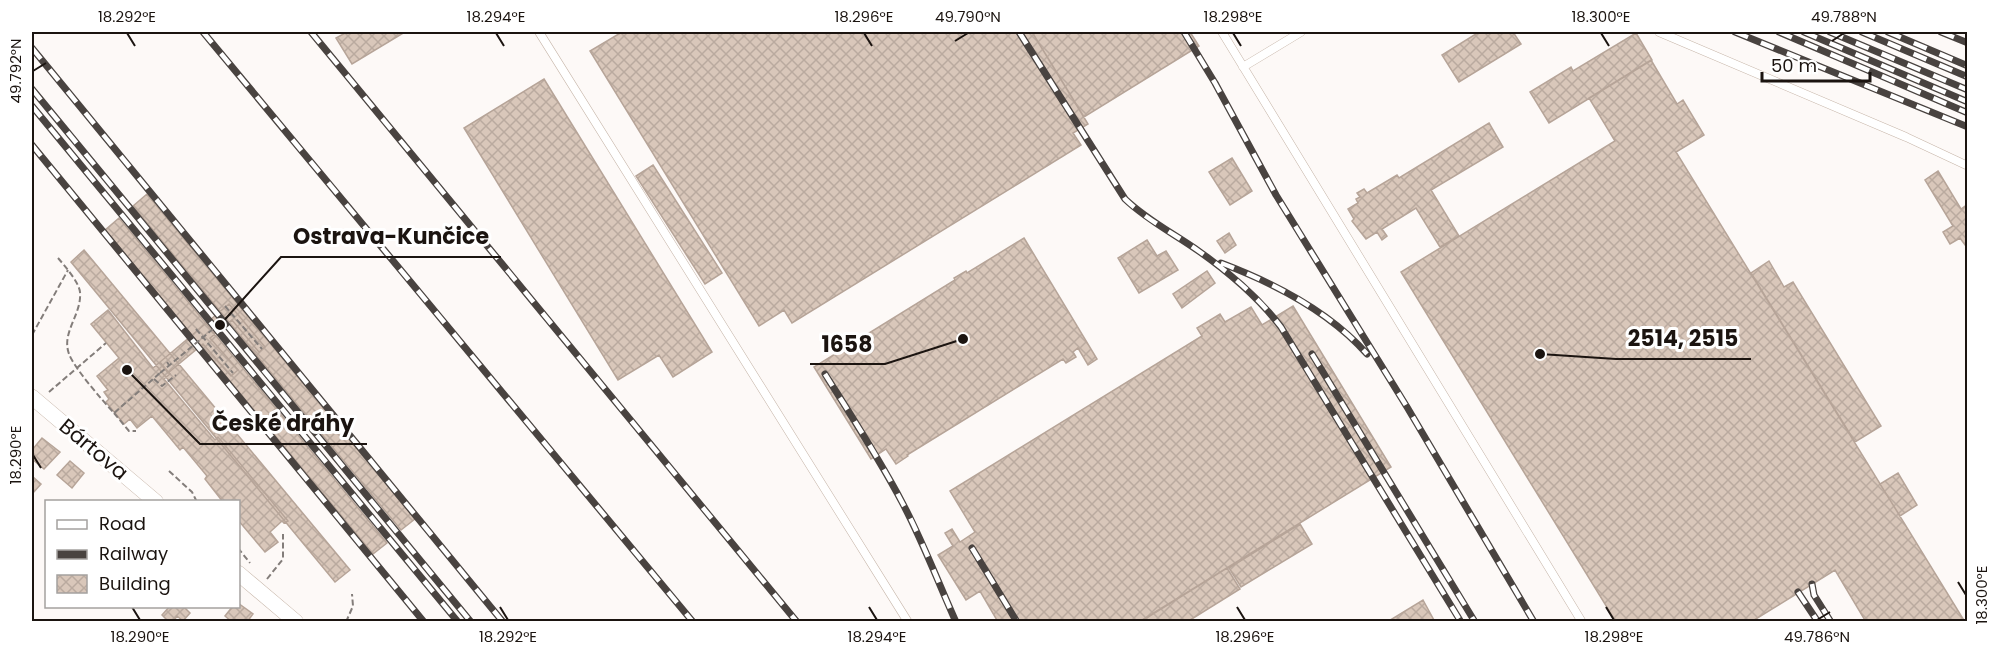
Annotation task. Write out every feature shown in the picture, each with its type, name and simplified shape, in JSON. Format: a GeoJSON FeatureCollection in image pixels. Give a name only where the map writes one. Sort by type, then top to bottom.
{"type":"FeatureCollection","features":[{"type":"Feature","properties":{"kind":"street","name":"Bártova"},"geometry":{"type":"LineString","coordinates":[[32,397],[155,500]]}},
{"type":"Feature","properties":{"kind":"street"},"geometry":{"type":"LineString","coordinates":[[240,575],[296,621]]}},
{"type":"Feature","properties":{"kind":"lane"},"geometry":{"type":"LineString","coordinates":[[539,32],[908,621]]}},
{"type":"Feature","properties":{"kind":"lane"},"geometry":{"type":"LineString","coordinates":[[1222,32],[1582,621]]}},
{"type":"Feature","properties":{"kind":"lane"},"geometry":{"type":"LineString","coordinates":[[1243,67],[1301,32]]}},
{"type":"Feature","properties":{"kind":"lane"},"geometry":{"type":"LineString","coordinates":[[1659,32],[1906,137],[1968,166]]}},
{"type":"Feature","properties":{"kind":"path"},"geometry":{"type":"LineString","coordinates":[[58,258],[80,290],[78,310],[67,335],[69,354],[129,431],[136,431]]}},
{"type":"Feature","properties":{"kind":"path"},"geometry":{"type":"LineString","coordinates":[[32,335],[68,270]]}},
{"type":"Feature","properties":{"kind":"path"},"geometry":{"type":"LineString","coordinates":[[225,306],[262,350]]}},
{"type":"Feature","properties":{"kind":"path"},"geometry":{"type":"LineString","coordinates":[[114,413],[154,379],[168,363],[231,314]]}},
{"type":"Feature","properties":{"kind":"path"},"geometry":{"type":"LineString","coordinates":[[196,329],[233,373]]}},
{"type":"Feature","properties":{"kind":"path"},"geometry":{"type":"LineString","coordinates":[[54,387],[106,343]]}},
{"type":"Feature","properties":{"kind":"path"},"geometry":{"type":"LineString","coordinates":[[154,379],[162,386],[176,375]]}},
{"type":"Feature","properties":{"kind":"path"},"geometry":{"type":"LineString","coordinates":[[169,471],[192,492],[196,500]]}},
{"type":"Feature","properties":{"kind":"path"},"geometry":{"type":"LineString","coordinates":[[262,593],[267,580],[283,559],[283,534]]}},
{"type":"Feature","properties":{"kind":"path"},"geometry":{"type":"LineString","coordinates":[[346,621],[353,606],[352,594]]}},
{"type":"Feature","properties":{"kind":"building"},"geometry":{"type":"Polygon","coordinates":[[[347,32],[405,32],[352,64],[336,38],[347,32]]]}},
{"type":"Feature","properties":{"kind":"building"},"geometry":{"type":"Polygon","coordinates":[[[622,32],[1032,32],[1088,124],[1073,133],[1081,145],[792,323],[784,310],[759,326],[590,51],[622,32]]]}},
{"type":"Feature","properties":{"kind":"building"},"geometry":{"type":"Polygon","coordinates":[[[1032,32],[1190,32],[1199,46],[1084,117],[1032,32]]]}},
{"type":"Feature","properties":{"kind":"building"},"geometry":{"type":"Polygon","coordinates":[[[1479,32],[1513,32],[1521,44],[1459,82],[1442,55],[1479,32]]]}},
{"type":"Feature","properties":{"kind":"building"},"geometry":{"type":"Polygon","coordinates":[[[1636,33],[1652,60],[1549,123],[1530,92],[1571,67],[1573,71],[1636,33]]]}},
{"type":"Feature","properties":{"kind":"building"},"geometry":{"type":"Polygon","coordinates":[[[1651,60],[1677,104],[1683,100],[1704,135],[1676,152],[1965,622],[1866,622],[1835,570],[1751,622],[1616,622],[1401,272],[1615,141],[1589,98],[1651,60]]]}},
{"type":"Feature","properties":{"kind":"building"},"geometry":{"type":"Polygon","coordinates":[[[544,79],[712,352],[673,377],[659,355],[618,380],[464,128],[544,79]]]}},
{"type":"Feature","properties":{"kind":"building"},"geometry":{"type":"Polygon","coordinates":[[[1489,123],[1503,147],[1431,190],[1459,236],[1440,247],[1416,208],[1382,229],[1387,236],[1382,240],[1377,232],[1366,239],[1352,221],[1354,219],[1348,209],[1358,203],[1356,199],[1360,197],[1357,193],[1364,189],[1367,193],[1397,175],[1399,178],[1489,123]]]}},
{"type":"Feature","properties":{"kind":"building"},"geometry":{"type":"Polygon","coordinates":[[[1232,158],[1252,191],[1230,205],[1209,172],[1232,158]]]}},
{"type":"Feature","properties":{"kind":"building"},"geometry":{"type":"Polygon","coordinates":[[[653,165],[722,273],[705,284],[636,176],[653,165]]]}},
{"type":"Feature","properties":{"kind":"building"},"geometry":{"type":"Polygon","coordinates":[[[1938,171],[1961,209],[1968,204],[1968,249],[1960,238],[1950,244],[1943,232],[1953,226],[1925,180],[1938,171]]]}},
{"type":"Feature","properties":{"kind":"building"},"geometry":{"type":"Polygon","coordinates":[[[147,194],[415,519],[401,530],[133,206],[147,194]]]}},
{"type":"Feature","properties":{"kind":"building"},"geometry":{"type":"Polygon","coordinates":[[[119,218],[387,543],[373,554],[105,230],[119,218]]]}},
{"type":"Feature","properties":{"kind":"building"},"geometry":{"type":"Polygon","coordinates":[[[1229,233],[1236,245],[1225,253],[1217,241],[1229,233]]]}},
{"type":"Feature","properties":{"kind":"building"},"geometry":{"type":"Polygon","coordinates":[[[1024,238],[1097,359],[1088,365],[1078,348],[1073,352],[1076,357],[1066,363],[1063,359],[896,464],[886,449],[871,459],[814,367],[955,280],[954,278],[966,271],[967,273],[1024,238]]]}},
{"type":"Feature","properties":{"kind":"building"},"geometry":{"type":"Polygon","coordinates":[[[1147,240],[1157,256],[1166,251],[1178,270],[1139,293],[1118,258],[1147,240]]]}},
{"type":"Feature","properties":{"kind":"building"},"geometry":{"type":"Polygon","coordinates":[[[84,250],[350,570],[335,582],[71,262],[84,250]]]}},
{"type":"Feature","properties":{"kind":"building"},"geometry":{"type":"Polygon","coordinates":[[[1769,261],[1784,287],[1793,282],[1881,426],[1855,442],[1751,273],[1769,261]]]}},
{"type":"Feature","properties":{"kind":"building"},"geometry":{"type":"Polygon","coordinates":[[[1207,271],[1215,283],[1182,308],[1173,294],[1207,271]]]}},
{"type":"Feature","properties":{"kind":"building"},"geometry":{"type":"Polygon","coordinates":[[[229,304],[265,347],[259,352],[232,320],[210,338],[238,370],[231,376],[203,344],[168,373],[160,362],[229,304]]]}},
{"type":"Feature","properties":{"kind":"building"},"geometry":{"type":"Polygon","coordinates":[[[1293,306],[1391,467],[1139,622],[998,622],[980,591],[966,600],[938,555],[953,546],[945,533],[952,529],[960,542],[975,532],[950,491],[1202,336],[1197,328],[1220,314],[1225,322],[1251,307],[1262,325],[1293,306]]]}},
{"type":"Feature","properties":{"kind":"building"},"geometry":{"type":"Polygon","coordinates":[[[108,310],[153,368],[160,362],[170,374],[164,379],[215,440],[218,437],[288,521],[284,523],[282,521],[270,532],[278,542],[265,552],[240,522],[240,500],[221,500],[205,479],[207,476],[183,447],[180,450],[152,416],[137,428],[130,419],[124,424],[106,402],[109,399],[104,392],[108,390],[97,376],[119,358],[91,324],[108,310]]]}},
{"type":"Feature","properties":{"kind":"building"},"geometry":{"type":"Polygon","coordinates":[[[42,438],[60,452],[44,469],[32,459],[32,450],[42,438]]]}},
{"type":"Feature","properties":{"kind":"building"},"geometry":{"type":"Polygon","coordinates":[[[70,461],[84,473],[72,488],[57,475],[70,461]]]}},
{"type":"Feature","properties":{"kind":"building"},"geometry":{"type":"Polygon","coordinates":[[[1898,473],[1917,505],[1900,516],[1880,484],[1898,473]]]}},
{"type":"Feature","properties":{"kind":"building"},"geometry":{"type":"Polygon","coordinates":[[[32,476],[41,484],[33,493],[32,492],[32,476]]]}},
{"type":"Feature","properties":{"kind":"building"},"geometry":{"type":"Polygon","coordinates":[[[1300,524],[1312,544],[1241,587],[1229,568],[1300,524]]]}},
{"type":"Feature","properties":{"kind":"building"},"geometry":{"type":"Polygon","coordinates":[[[1227,568],[1240,589],[1187,622],[1140,622],[1227,568]]]}},
{"type":"Feature","properties":{"kind":"building"},"geometry":{"type":"Polygon","coordinates":[[[1423,600],[1435,622],[1387,622],[1423,600]]]}},
{"type":"Feature","properties":{"kind":"building"},"geometry":{"type":"Polygon","coordinates":[[[240,604],[253,614],[247,622],[236,620],[232,622],[225,616],[231,608],[240,608],[240,604]]]}},
{"type":"Feature","properties":{"kind":"building"},"geometry":{"type":"Polygon","coordinates":[[[168,608],[185,608],[190,613],[183,621],[177,616],[173,622],[169,622],[162,615],[168,608]]]}},
{"type":"Feature","properties":{"kind":"railway"},"geometry":{"type":"LineString","coordinates":[[203,32],[693,622]]}},
{"type":"Feature","properties":{"kind":"railway"},"geometry":{"type":"LineString","coordinates":[[311,32],[797,622]]}},
{"type":"Feature","properties":{"kind":"railway"},"geometry":{"type":"LineString","coordinates":[[1019,32],[1125,199],[1233,277],[1281,327],[1461,622]]}},
{"type":"Feature","properties":{"kind":"railway"},"geometry":{"type":"LineString","coordinates":[[1184,32],[1215,83],[1276,195],[1407,407],[1534,622]]}},
{"type":"Feature","properties":{"kind":"railway"},"geometry":{"type":"LineString","coordinates":[[1735,32],[1968,127]]}},
{"type":"Feature","properties":{"kind":"railway"},"geometry":{"type":"LineString","coordinates":[[1779,32],[1968,113]]}},
{"type":"Feature","properties":{"kind":"railway"},"geometry":{"type":"LineString","coordinates":[[1804,32],[1968,102]]}},
{"type":"Feature","properties":{"kind":"railway"},"geometry":{"type":"LineString","coordinates":[[1830,32],[1968,90]]}},
{"type":"Feature","properties":{"kind":"railway"},"geometry":{"type":"LineString","coordinates":[[1862,32],[1968,77]]}},
{"type":"Feature","properties":{"kind":"railway"},"geometry":{"type":"LineString","coordinates":[[1888,32],[1968,66]]}},
{"type":"Feature","properties":{"kind":"railway"},"geometry":{"type":"LineString","coordinates":[[1941,32],[1968,43]]}},
{"type":"Feature","properties":{"kind":"railway"},"geometry":{"type":"LineString","coordinates":[[32,48],[503,622]]}},
{"type":"Feature","properties":{"kind":"railway"},"geometry":{"type":"LineString","coordinates":[[32,89],[471,622]]}},
{"type":"Feature","properties":{"kind":"railway"},"geometry":{"type":"LineString","coordinates":[[32,106],[458,622]]}},
{"type":"Feature","properties":{"kind":"railway"},"geometry":{"type":"LineString","coordinates":[[32,145],[424,622]]}},
{"type":"Feature","properties":{"kind":"railway"},"geometry":{"type":"LineString","coordinates":[[1221,263],[1300,300],[1336,325],[1367,354]]}},
{"type":"Feature","properties":{"kind":"railway"},"geometry":{"type":"LineString","coordinates":[[1312,354],[1475,622]]}},
{"type":"Feature","properties":{"kind":"railway"},"geometry":{"type":"LineString","coordinates":[[825,374],[903,504],[956,622]]}},
{"type":"Feature","properties":{"kind":"railway"},"geometry":{"type":"LineString","coordinates":[[972,548],[1017,622]]}},
{"type":"Feature","properties":{"kind":"railway"},"geometry":{"type":"LineString","coordinates":[[1812,584],[1814,595],[1831,622]]}},
{"type":"Feature","properties":{"kind":"railway"},"geometry":{"type":"LineString","coordinates":[[1798,592],[1818,622]]}},
{"type":"Feature","properties":{"kind":"place","name":"Ostrava-Kunčice"},"geometry":{"type":"Point","coordinates":[220,325]}},
{"type":"Feature","properties":{"kind":"place","name":"1658"},"geometry":{"type":"Point","coordinates":[963,339]}},
{"type":"Feature","properties":{"kind":"place","name":"2514, 2515"},"geometry":{"type":"Point","coordinates":[1540,354]}},
{"type":"Feature","properties":{"kind":"place","name":"České dráhy"},"geometry":{"type":"Point","coordinates":[127,370]}}]}
